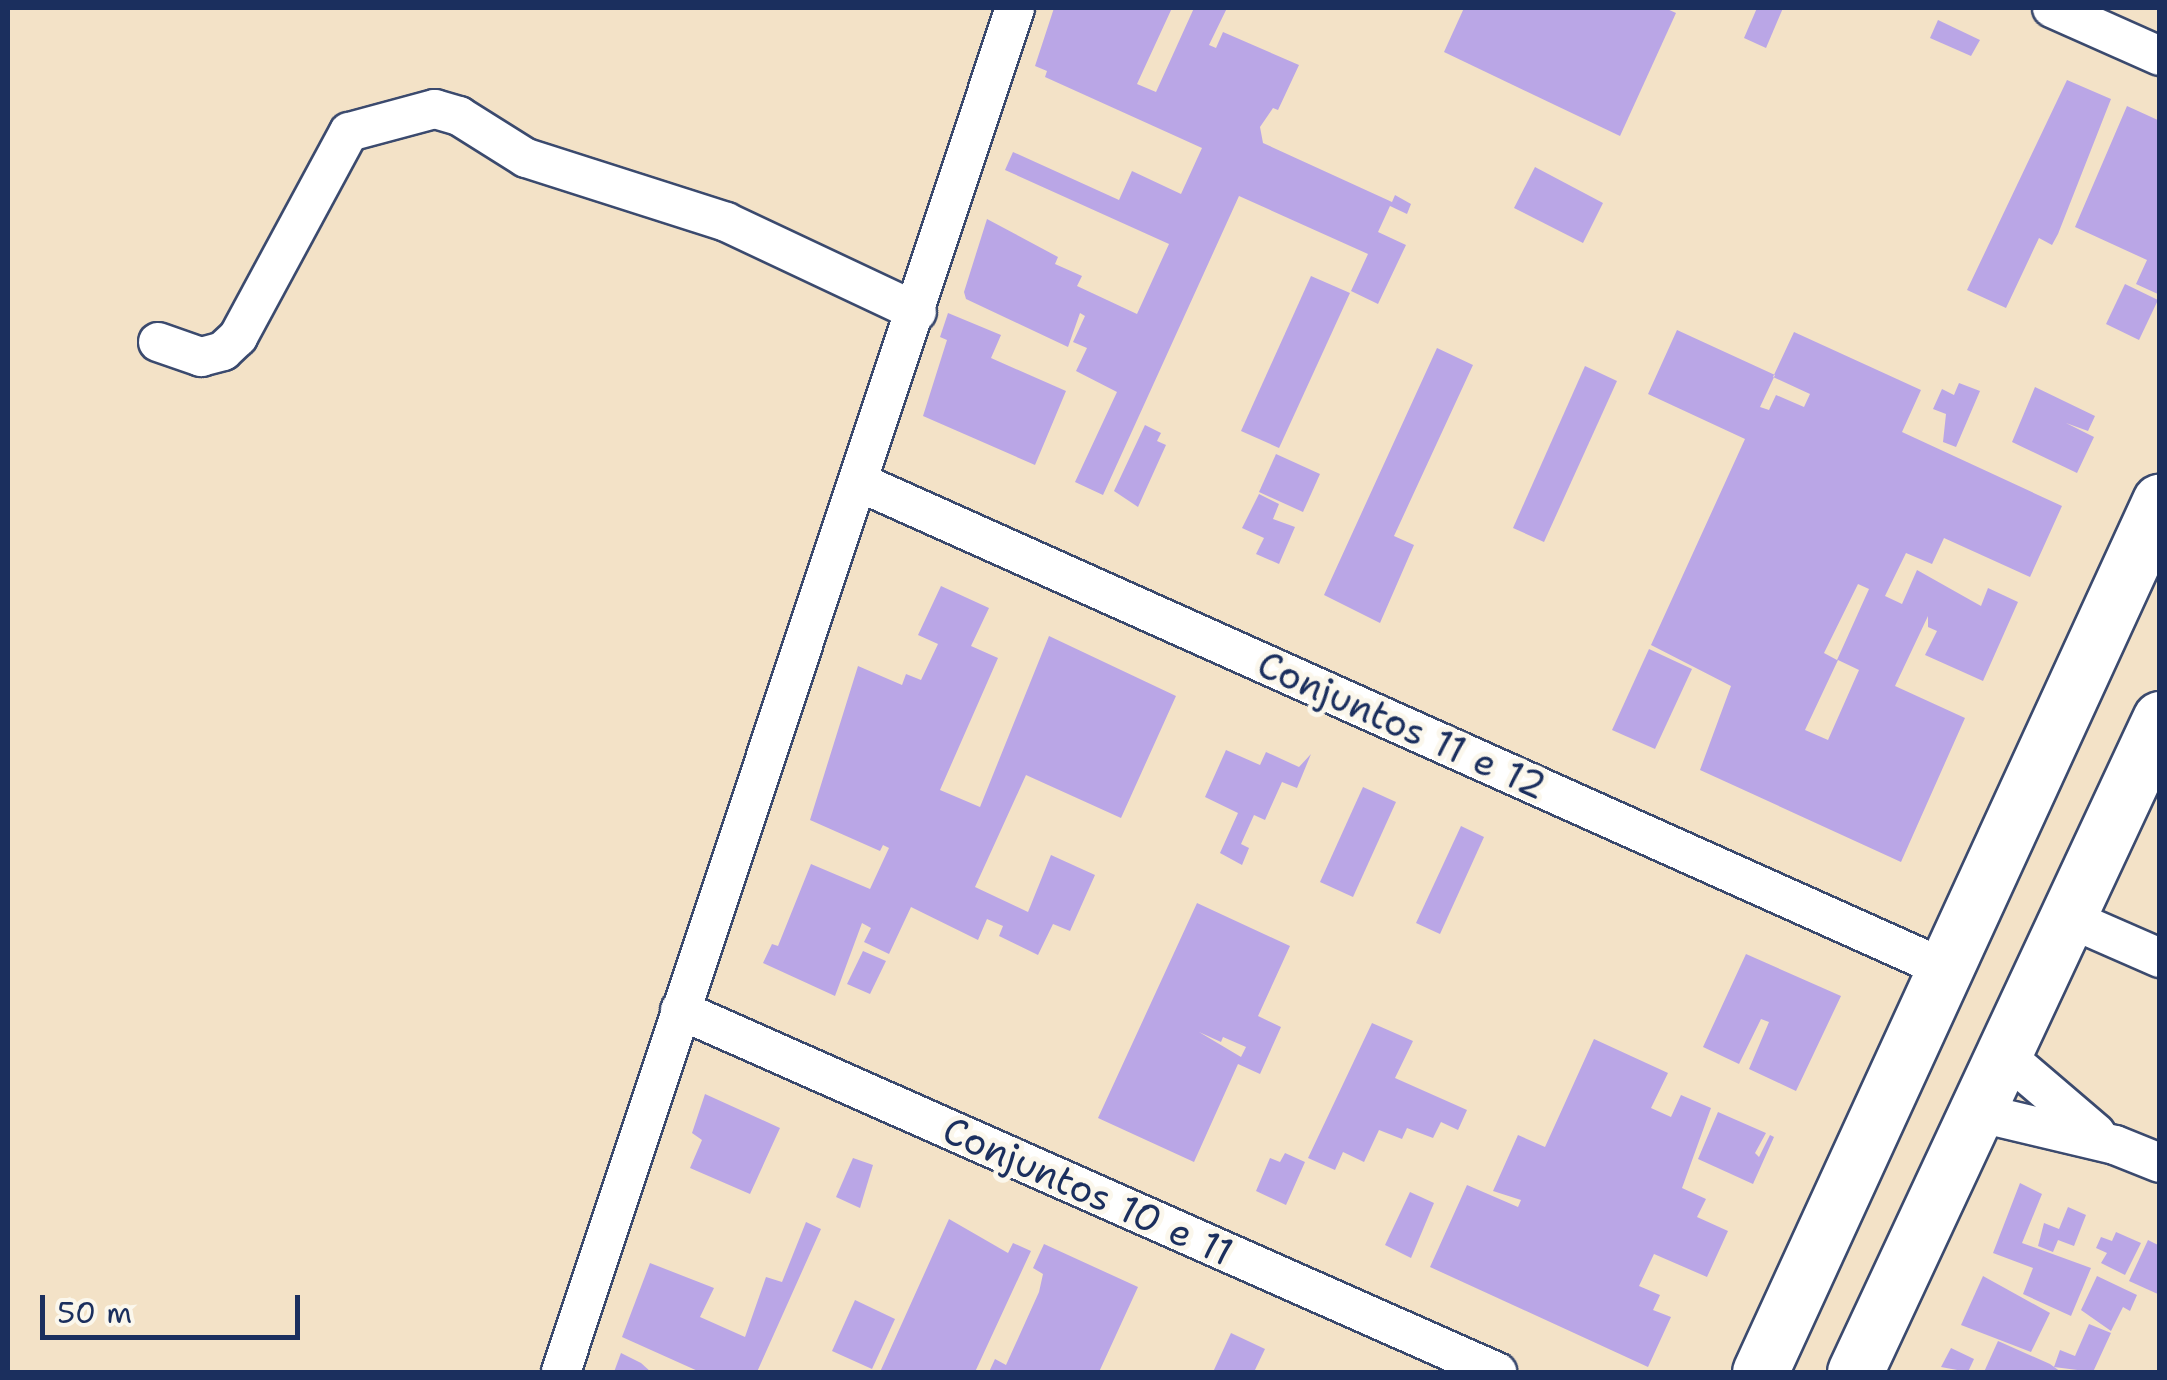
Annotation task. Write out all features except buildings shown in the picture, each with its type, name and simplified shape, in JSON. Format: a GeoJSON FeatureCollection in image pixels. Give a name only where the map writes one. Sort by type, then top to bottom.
{"type":"FeatureCollection","features":[{"type":"Feature","properties":{"kind":"street"},"geometry":{"type":"LineString","coordinates":[[561,1372],[861,483],[1015,8]]}},
{"type":"Feature","properties":{"kind":"street"},"geometry":{"type":"LineString","coordinates":[[2052,8],[2097,17],[2160,56]]}},
{"type":"Feature","properties":{"kind":"street"},"geometry":{"type":"LineString","coordinates":[[158,342],[202,357],[223,351],[238,337],[349,132],[435,110],[459,116],[526,158],[726,222],[917,312]]}},
{"type":"Feature","properties":{"kind":"street","name":"Conjuntos 11 e 12"},"geometry":{"type":"LineString","coordinates":[[861,483],[1943,968]]}},
{"type":"Feature","properties":{"kind":"street"},"geometry":{"type":"LineString","coordinates":[[1760,1372],[2160,501]]}},
{"type":"Feature","properties":{"kind":"street"},"geometry":{"type":"LineString","coordinates":[[1855,1372],[1972,1111],[2160,720]]}},
{"type":"Feature","properties":{"kind":"street"},"geometry":{"type":"LineString","coordinates":[[2066,917],[2160,958]]}},
{"type":"Feature","properties":{"kind":"street","name":"Conjuntos 10 e 11"},"geometry":{"type":"LineString","coordinates":[[680,1010],[1497,1372]]}},
{"type":"Feature","properties":{"kind":"street"},"geometry":{"type":"LineString","coordinates":[[2001,1052],[2056,1104],[2114,1145]]}},
{"type":"Feature","properties":{"kind":"street"},"geometry":{"type":"LineString","coordinates":[[1972,1111],[2114,1145],[2160,1164]]}}]}
